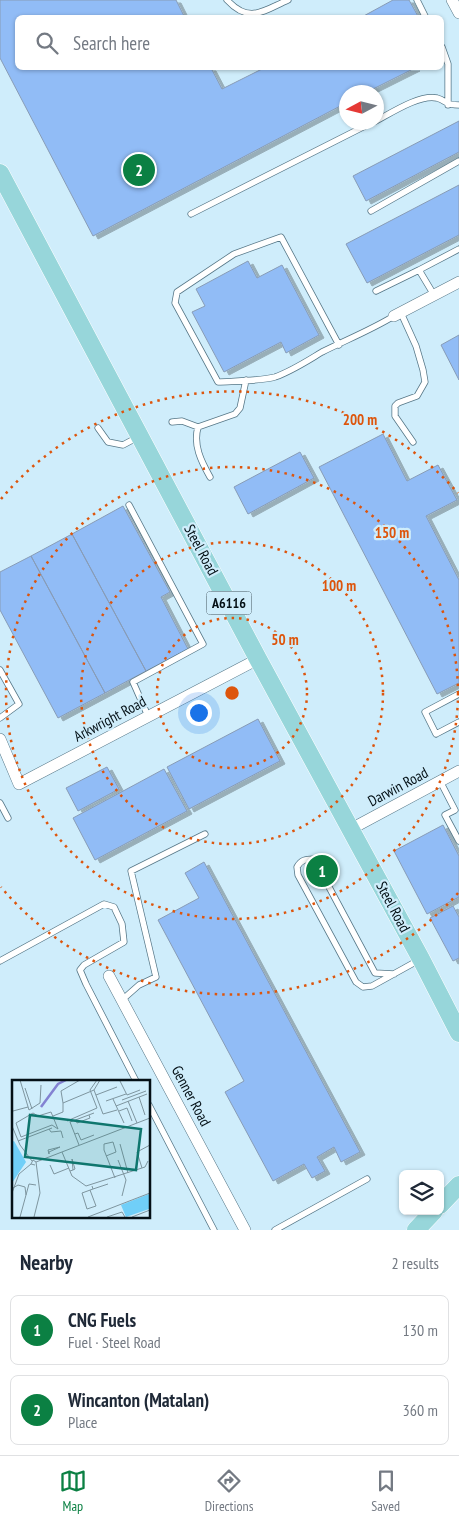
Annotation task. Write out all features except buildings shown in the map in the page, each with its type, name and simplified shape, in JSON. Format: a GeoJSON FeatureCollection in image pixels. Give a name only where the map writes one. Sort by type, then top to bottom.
{"type":"FeatureCollection","features":[{"type":"Feature","properties":{"kind":"main road","name":"Steel Road"},"geometry":{"type":"LineString","coordinates":[[0,173],[459,1033]]}},
{"type":"Feature","properties":{"kind":"main road"},"geometry":{"type":"LineString","coordinates":[[444,1201],[459,1186]]}},
{"type":"Feature","properties":{"kind":"main road"},"geometry":{"type":"LineString","coordinates":[[416,1230],[430,1215]]}},
{"type":"Feature","properties":{"kind":"street"},"geometry":{"type":"LineString","coordinates":[[452,0],[459,13]]}},
{"type":"Feature","properties":{"kind":"street"},"geometry":{"type":"LineString","coordinates":[[398,315],[459,282]]}},
{"type":"Feature","properties":{"kind":"street","name":"Arkwright Road"},"geometry":{"type":"LineString","coordinates":[[0,738],[18,784],[258,659]]}},
{"type":"Feature","properties":{"kind":"street","name":"Darwin Road"},"geometry":{"type":"LineString","coordinates":[[351,829],[459,771]]}},
{"type":"Feature","properties":{"kind":"street","name":"Genner Road"},"geometry":{"type":"LineString","coordinates":[[109,976],[245,1230]]}},
{"type":"Feature","properties":{"kind":"lane"},"geometry":{"type":"LineString","coordinates":[[227,0],[236,10],[254,15],[288,0]]}},
{"type":"Feature","properties":{"kind":"lane"},"geometry":{"type":"LineString","coordinates":[[417,0],[424,15]]}},
{"type":"Feature","properties":{"kind":"lane"},"geometry":{"type":"LineString","coordinates":[[444,53],[448,64],[448,105]]}},
{"type":"Feature","properties":{"kind":"lane"},"geometry":{"type":"LineString","coordinates":[[384,117],[413,102],[428,99],[437,98],[448,105],[459,105]]}},
{"type":"Feature","properties":{"kind":"lane"},"geometry":{"type":"LineString","coordinates":[[191,214],[357,130]]}},
{"type":"Feature","properties":{"kind":"lane"},"geometry":{"type":"LineString","coordinates":[[371,211],[459,161]]}},
{"type":"Feature","properties":{"kind":"lane"},"geometry":{"type":"LineString","coordinates":[[339,344],[281,237],[234,254],[177,292],[175,303],[218,382],[274,378],[398,315],[420,356],[425,382],[417,396],[395,406],[395,416],[413,442]]}},
{"type":"Feature","properties":{"kind":"lane"},"geometry":{"type":"LineString","coordinates":[[376,291],[459,249]]}},
{"type":"Feature","properties":{"kind":"lane"},"geometry":{"type":"LineString","coordinates":[[419,270],[434,295]]}},
{"type":"Feature","properties":{"kind":"lane"},"geometry":{"type":"LineString","coordinates":[[172,422],[182,421],[198,427],[234,414],[240,408],[246,380]]}},
{"type":"Feature","properties":{"kind":"lane"},"geometry":{"type":"LineString","coordinates":[[198,427],[197,449],[201,462],[210,477]]}},
{"type":"Feature","properties":{"kind":"lane"},"geometry":{"type":"LineString","coordinates":[[98,428],[108,442],[122,445],[140,436]]}},
{"type":"Feature","properties":{"kind":"lane"},"geometry":{"type":"LineString","coordinates":[[129,505],[203,644],[133,682],[148,716]]}},
{"type":"Feature","properties":{"kind":"lane"},"geometry":{"type":"LineString","coordinates":[[0,670],[19,704],[0,718]]}},
{"type":"Feature","properties":{"kind":"lane"},"geometry":{"type":"LineString","coordinates":[[459,694],[425,712],[436,734],[459,722]]}},
{"type":"Feature","properties":{"kind":"lane"},"geometry":{"type":"LineString","coordinates":[[440,781],[455,810],[446,815],[459,841]]}},
{"type":"Feature","properties":{"kind":"lane"},"geometry":{"type":"LineString","coordinates":[[0,803],[8,818]]}},
{"type":"Feature","properties":{"kind":"lane"},"geometry":{"type":"LineString","coordinates":[[122,1000],[139,986],[156,977],[131,871],[205,834]]}},
{"type":"Feature","properties":{"kind":"lane"},"geometry":{"type":"LineString","coordinates":[[394,974],[375,973],[314,859],[306,859],[300,862],[297,867],[298,875],[356,982],[362,987],[372,986],[394,974],[421,959]]}},
{"type":"Feature","properties":{"kind":"lane"},"geometry":{"type":"LineString","coordinates":[[0,961],[104,904],[114,907],[122,924],[124,942],[84,965],[80,970],[87,988],[135,1080]]}},
{"type":"Feature","properties":{"kind":"lane"},"geometry":{"type":"LineString","coordinates":[[150,1107],[214,1230]]}},
{"type":"Feature","properties":{"kind":"lane"},"geometry":{"type":"LineString","coordinates":[[275,1230],[367,1179]]}},
{"type":"Feature","properties":{"kind":"place","name":"Wincanton (Matalan)"},"geometry":{"type":"Point","coordinates":[139,170]}},
{"type":"Feature","properties":{"kind":"place","name":"CNG Fuels"},"geometry":{"type":"Point","coordinates":[322,871]}}]}
